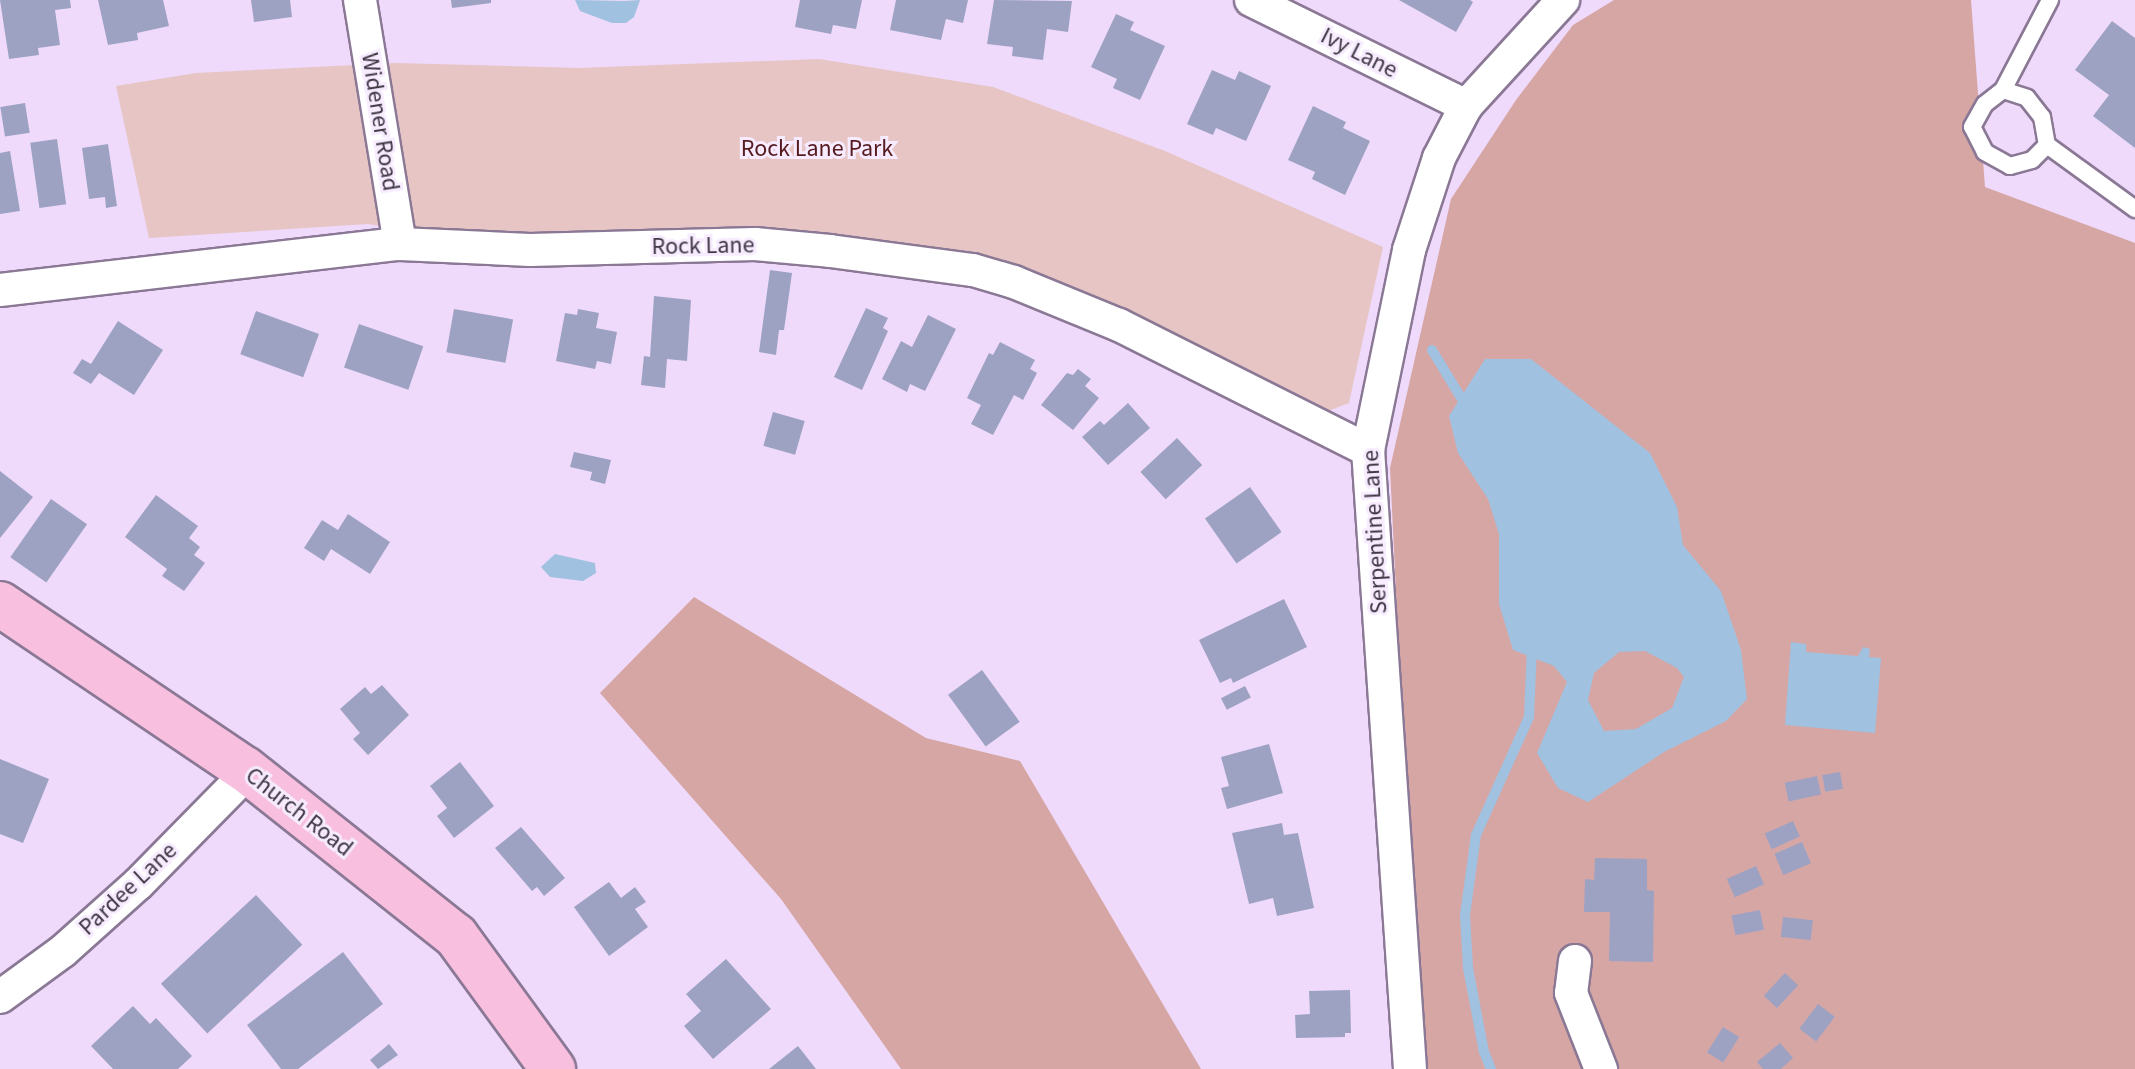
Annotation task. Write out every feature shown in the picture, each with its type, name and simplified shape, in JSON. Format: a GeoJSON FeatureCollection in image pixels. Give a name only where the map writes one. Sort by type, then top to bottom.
{"type":"FeatureCollection","features":[{"type":"Feature","properties":{"kind":"main road","name":"Church Road"},"geometry":{"type":"LineString","coordinates":[[0,604],[248,772],[456,936],[553,1069]]}},
{"type":"Feature","properties":{"kind":"street","name":"Widener Road"},"geometry":{"type":"LineString","coordinates":[[360,0],[400,244]]}},
{"type":"Feature","properties":{"kind":"street","name":"Ivy Lane"},"geometry":{"type":"LineString","coordinates":[[1251,0],[1466,106]]}},
{"type":"Feature","properties":{"kind":"street","name":"Serpentine Lane"},"geometry":{"type":"LineString","coordinates":[[1410,1069],[1368,450],[1421,208],[1439,158],[1466,106],[1563,0]]}},
{"type":"Feature","properties":{"kind":"street","name":"Rock Lane"},"geometry":{"type":"LineString","coordinates":[[0,290],[400,244],[530,250],[755,244],[973,270],[1014,282],[1119,325],[1368,450]]}},
{"type":"Feature","properties":{"kind":"street","name":"Pardee Lane"},"geometry":{"type":"LineString","coordinates":[[0,997],[63,951],[138,884],[248,772]]}},
{"type":"Feature","properties":{"kind":"street"},"geometry":{"type":"LineString","coordinates":[[1575,961],[1571,993],[1601,1069]]}},
{"type":"Feature","properties":{"kind":"lane"},"geometry":{"type":"LineString","coordinates":[[2047,145],[2032,160],[2010,166],[1985,152],[1972,127],[1985,104],[2003,90],[2050,0]]}},
{"type":"Feature","properties":{"kind":"lane"},"geometry":{"type":"LineString","coordinates":[[2003,90],[2027,98],[2042,117],[2047,145],[2135,209]]}},
{"type":"Feature","properties":{"kind":"green space","name":"Rock Lane Park"},"geometry":{"type":"Polygon","coordinates":[[[819,59],[993,87],[1165,151],[1383,247],[1349,403],[1328,411],[1036,274],[430,232],[367,224],[149,238],[116,86],[196,73],[396,63],[579,68],[819,59]]]}},
{"type":"Feature","properties":{"kind":"shaded area"},"geometry":{"type":"Polygon","coordinates":[[[1614,0],[1971,0],[1985,187],[2135,243],[2135,1069],[1419,1069],[1390,468],[1451,199],[1516,100],[1573,25],[1614,0]]]}},
{"type":"Feature","properties":{"kind":"shaded area"},"geometry":{"type":"Polygon","coordinates":[[[694,597],[926,738],[1020,761],[1201,1069],[901,1069],[781,899],[600,693],[694,597]]]}},
{"type":"Feature","properties":{"kind":"water"},"geometry":{"type":"Polygon","coordinates":[[[575,0],[640,0],[634,17],[626,23],[612,23],[580,11],[575,0]]]}},
{"type":"Feature","properties":{"kind":"water"},"geometry":{"type":"Polygon","coordinates":[[[1485,359],[1531,359],[1650,453],[1677,507],[1683,545],[1721,591],[1741,650],[1747,699],[1726,721],[1664,752],[1588,802],[1558,788],[1537,753],[1567,682],[1554,666],[1513,650],[1499,604],[1499,534],[1488,499],[1458,453],[1449,416],[1485,359]],[[1645,651],[1619,652],[1594,673],[1588,700],[1604,731],[1636,729],[1672,708],[1684,677],[1677,668],[1645,651]]]}},
{"type":"Feature","properties":{"kind":"water"},"geometry":{"type":"Polygon","coordinates":[[[555,554],[595,563],[596,573],[583,581],[550,577],[541,567],[555,554]]]}},
{"type":"Feature","properties":{"kind":"water"},"geometry":{"type":"Polygon","coordinates":[[[1791,642],[1806,644],[1806,652],[1858,656],[1863,647],[1870,649],[1869,657],[1881,658],[1875,733],[1785,725],[1791,642]]]}},
{"type":"Feature","properties":{"kind":"building"},"geometry":{"type":"Polygon","coordinates":[[[0,0],[70,0],[71,8],[55,10],[60,45],[38,48],[39,55],[9,59],[0,0]]]}},
{"type":"Feature","properties":{"kind":"building"},"geometry":{"type":"Polygon","coordinates":[[[98,0],[163,0],[169,26],[137,33],[138,40],[108,45],[98,0]]]}},
{"type":"Feature","properties":{"kind":"building"},"geometry":{"type":"Polygon","coordinates":[[[251,0],[290,0],[292,17],[254,22],[251,0]]]}},
{"type":"Feature","properties":{"kind":"building"},"geometry":{"type":"Polygon","coordinates":[[[451,0],[491,0],[491,3],[452,8],[451,0]]]}},
{"type":"Feature","properties":{"kind":"building"},"geometry":{"type":"Polygon","coordinates":[[[800,0],[862,0],[856,29],[833,25],[831,34],[795,27],[800,0]]]}},
{"type":"Feature","properties":{"kind":"building"},"geometry":{"type":"Polygon","coordinates":[[[896,0],[968,0],[963,23],[946,19],[941,40],[890,30],[896,0]]]}},
{"type":"Feature","properties":{"kind":"building"},"geometry":{"type":"Polygon","coordinates":[[[994,0],[1072,1],[1068,32],[1047,29],[1043,60],[1012,56],[1013,47],[987,44],[994,0]]]}},
{"type":"Feature","properties":{"kind":"building"},"geometry":{"type":"Polygon","coordinates":[[[1399,0],[1470,0],[1473,2],[1456,32],[1399,0]]]}},
{"type":"Feature","properties":{"kind":"building"},"geometry":{"type":"Polygon","coordinates":[[[1116,14],[1134,22],[1130,30],[1165,46],[1140,100],[1113,88],[1117,79],[1091,67],[1116,14]]]}},
{"type":"Feature","properties":{"kind":"building"},"geometry":{"type":"Polygon","coordinates":[[[2112,21],[2135,38],[2135,148],[2093,116],[2109,95],[2075,70],[2112,21]]]}},
{"type":"Feature","properties":{"kind":"building"},"geometry":{"type":"Polygon","coordinates":[[[1212,70],[1235,80],[1239,71],[1271,86],[1246,141],[1216,128],[1213,135],[1187,124],[1212,70]]]}},
{"type":"Feature","properties":{"kind":"building"},"geometry":{"type":"Polygon","coordinates":[[[25,103],[30,133],[5,137],[0,107],[25,103]]]}},
{"type":"Feature","properties":{"kind":"building"},"geometry":{"type":"Polygon","coordinates":[[[1313,106],[1346,122],[1343,128],[1370,141],[1345,195],[1312,179],[1315,172],[1288,160],[1313,106]]]}},
{"type":"Feature","properties":{"kind":"building"},"geometry":{"type":"Polygon","coordinates":[[[57,139],[66,204],[39,208],[30,143],[57,139]]]}},
{"type":"Feature","properties":{"kind":"building"},"geometry":{"type":"Polygon","coordinates":[[[108,144],[117,206],[106,208],[105,197],[89,199],[82,148],[108,144]]]}},
{"type":"Feature","properties":{"kind":"building"},"geometry":{"type":"Polygon","coordinates":[[[10,151],[20,211],[0,214],[0,153],[10,151]]]}},
{"type":"Feature","properties":{"kind":"building"},"geometry":{"type":"Polygon","coordinates":[[[770,270],[792,273],[784,330],[779,330],[776,355],[759,352],[770,270]]]}},
{"type":"Feature","properties":{"kind":"building"},"geometry":{"type":"Polygon","coordinates":[[[654,296],[691,300],[687,361],[667,359],[665,388],[641,385],[644,356],[650,357],[654,296]]]}},
{"type":"Feature","properties":{"kind":"building"},"geometry":{"type":"Polygon","coordinates":[[[866,308],[888,318],[883,328],[888,331],[862,390],[834,377],[866,308]]]}},
{"type":"Feature","properties":{"kind":"building"},"geometry":{"type":"Polygon","coordinates":[[[454,309],[513,319],[505,363],[446,352],[454,309]]]}},
{"type":"Feature","properties":{"kind":"building"},"geometry":{"type":"Polygon","coordinates":[[[578,309],[599,313],[596,328],[617,332],[611,364],[597,361],[595,369],[556,361],[565,313],[577,315],[578,309]]]}},
{"type":"Feature","properties":{"kind":"building"},"geometry":{"type":"Polygon","coordinates":[[[256,311],[319,334],[303,377],[240,354],[256,311]]]}},
{"type":"Feature","properties":{"kind":"building"},"geometry":{"type":"Polygon","coordinates":[[[928,315],[956,329],[925,391],[910,384],[907,392],[882,379],[901,341],[912,347],[928,315]]]}},
{"type":"Feature","properties":{"kind":"building"},"geometry":{"type":"Polygon","coordinates":[[[118,321],[163,350],[134,395],[99,373],[91,384],[73,373],[82,359],[91,364],[118,321]]]}},
{"type":"Feature","properties":{"kind":"building"},"geometry":{"type":"Polygon","coordinates":[[[359,324],[423,346],[408,390],[344,367],[359,324]]]}},
{"type":"Feature","properties":{"kind":"building"},"geometry":{"type":"Polygon","coordinates":[[[1000,342],[1035,360],[1030,369],[1037,373],[1023,400],[1014,395],[993,435],[971,424],[981,405],[967,398],[989,353],[993,355],[1000,342]]]}},
{"type":"Feature","properties":{"kind":"building"},"geometry":{"type":"Polygon","coordinates":[[[1078,369],[1091,379],[1085,386],[1099,398],[1073,430],[1041,405],[1067,373],[1073,375],[1078,369]]]}},
{"type":"Feature","properties":{"kind":"building"},"geometry":{"type":"Polygon","coordinates":[[[1128,403],[1150,428],[1108,465],[1082,437],[1100,421],[1104,425],[1128,403]]]}},
{"type":"Feature","properties":{"kind":"building"},"geometry":{"type":"Polygon","coordinates":[[[773,412],[805,421],[795,455],[763,446],[773,412]]]}},
{"type":"Feature","properties":{"kind":"building"},"geometry":{"type":"Polygon","coordinates":[[[1177,438],[1202,465],[1166,499],[1140,472],[1177,438]]]}},
{"type":"Feature","properties":{"kind":"building"},"geometry":{"type":"Polygon","coordinates":[[[574,452],[611,460],[605,484],[590,480],[592,472],[570,467],[574,452]]]}},
{"type":"Feature","properties":{"kind":"building"},"geometry":{"type":"Polygon","coordinates":[[[0,471],[33,497],[0,538],[0,471]]]}},
{"type":"Feature","properties":{"kind":"building"},"geometry":{"type":"Polygon","coordinates":[[[1250,487],[1282,532],[1236,564],[1205,519],[1250,487]]]}},
{"type":"Feature","properties":{"kind":"building"},"geometry":{"type":"Polygon","coordinates":[[[156,495],[198,526],[189,538],[200,547],[194,555],[205,563],[184,591],[162,576],[167,569],[125,537],[156,495]]]}},
{"type":"Feature","properties":{"kind":"building"},"geometry":{"type":"Polygon","coordinates":[[[51,499],[87,524],[46,582],[10,557],[51,499]]]}},
{"type":"Feature","properties":{"kind":"building"},"geometry":{"type":"Polygon","coordinates":[[[348,514],[390,542],[370,574],[331,549],[324,561],[304,548],[322,520],[338,530],[348,514]]]}},
{"type":"Feature","properties":{"kind":"building"},"geometry":{"type":"Polygon","coordinates":[[[1284,599],[1307,647],[1233,683],[1231,678],[1220,683],[1199,640],[1284,599]]]}},
{"type":"Feature","properties":{"kind":"building"},"geometry":{"type":"Polygon","coordinates":[[[982,670],[1020,722],[986,746],[948,695],[982,670]]]}},
{"type":"Feature","properties":{"kind":"building"},"geometry":{"type":"Polygon","coordinates":[[[382,685],[409,715],[368,755],[353,739],[360,733],[340,709],[365,687],[371,694],[382,685]]]}},
{"type":"Feature","properties":{"kind":"building"},"geometry":{"type":"Polygon","coordinates":[[[1245,686],[1251,698],[1227,710],[1221,698],[1245,686]]]}},
{"type":"Feature","properties":{"kind":"building"},"geometry":{"type":"Polygon","coordinates":[[[1269,744],[1283,793],[1227,809],[1221,788],[1229,786],[1221,757],[1269,744]]]}},
{"type":"Feature","properties":{"kind":"building"},"geometry":{"type":"Polygon","coordinates":[[[0,759],[49,779],[23,843],[0,834],[0,759]]]}},
{"type":"Feature","properties":{"kind":"building"},"geometry":{"type":"Polygon","coordinates":[[[460,762],[494,806],[454,838],[437,816],[447,808],[430,786],[460,762]]]}},
{"type":"Feature","properties":{"kind":"building"},"geometry":{"type":"Polygon","coordinates":[[[1840,772],[1843,789],[1825,792],[1822,775],[1840,772]]]}},
{"type":"Feature","properties":{"kind":"building"},"geometry":{"type":"Polygon","coordinates":[[[1817,776],[1821,795],[1789,801],[1785,783],[1817,776]]]}},
{"type":"Feature","properties":{"kind":"building"},"geometry":{"type":"Polygon","coordinates":[[[1793,821],[1800,837],[1772,849],[1765,834],[1793,821]]]}},
{"type":"Feature","properties":{"kind":"building"},"geometry":{"type":"Polygon","coordinates":[[[1282,823],[1284,835],[1298,833],[1314,908],[1277,916],[1273,898],[1249,904],[1232,833],[1282,823]]]}},
{"type":"Feature","properties":{"kind":"building"},"geometry":{"type":"Polygon","coordinates":[[[521,827],[565,878],[544,896],[537,887],[532,891],[495,848],[521,827]]]}},
{"type":"Feature","properties":{"kind":"building"},"geometry":{"type":"Polygon","coordinates":[[[1802,842],[1811,863],[1783,875],[1774,854],[1802,842]]]}},
{"type":"Feature","properties":{"kind":"building"},"geometry":{"type":"Polygon","coordinates":[[[1595,858],[1647,859],[1647,890],[1654,891],[1653,962],[1609,961],[1610,912],[1584,912],[1585,879],[1594,880],[1595,858]]]}},
{"type":"Feature","properties":{"kind":"building"},"geometry":{"type":"Polygon","coordinates":[[[1756,866],[1764,884],[1735,897],[1727,879],[1756,866]]]}},
{"type":"Feature","properties":{"kind":"building"},"geometry":{"type":"Polygon","coordinates":[[[609,882],[621,898],[635,887],[646,902],[635,909],[648,927],[609,956],[574,907],[609,882]]]}},
{"type":"Feature","properties":{"kind":"building"},"geometry":{"type":"Polygon","coordinates":[[[256,895],[302,945],[207,1033],[161,984],[256,895]]]}},
{"type":"Feature","properties":{"kind":"building"},"geometry":{"type":"Polygon","coordinates":[[[1760,910],[1764,930],[1735,935],[1732,916],[1760,910]]]}},
{"type":"Feature","properties":{"kind":"building"},"geometry":{"type":"Polygon","coordinates":[[[1783,917],[1813,920],[1811,940],[1781,937],[1783,917]]]}},
{"type":"Feature","properties":{"kind":"building"},"geometry":{"type":"Polygon","coordinates":[[[343,952],[383,1004],[298,1069],[281,1069],[247,1025],[343,952]]]}},
{"type":"Feature","properties":{"kind":"building"},"geometry":{"type":"Polygon","coordinates":[[[726,959],[771,1009],[713,1059],[684,1026],[701,1011],[686,994],[726,959]]]}},
{"type":"Feature","properties":{"kind":"building"},"geometry":{"type":"Polygon","coordinates":[[[1785,973],[1798,985],[1777,1008],[1764,996],[1785,973]]]}},
{"type":"Feature","properties":{"kind":"building"},"geometry":{"type":"Polygon","coordinates":[[[1350,990],[1351,1033],[1345,1033],[1345,1037],[1296,1038],[1295,1015],[1310,1014],[1309,991],[1350,990]]]}},
{"type":"Feature","properties":{"kind":"building"},"geometry":{"type":"Polygon","coordinates":[[[1818,1004],[1835,1017],[1816,1041],[1799,1029],[1818,1004]]]}},
{"type":"Feature","properties":{"kind":"building"},"geometry":{"type":"Polygon","coordinates":[[[133,1006],[150,1024],[156,1018],[192,1056],[178,1069],[113,1069],[91,1046],[133,1006]]]}},
{"type":"Feature","properties":{"kind":"building"},"geometry":{"type":"Polygon","coordinates":[[[1723,1027],[1739,1037],[1723,1063],[1707,1052],[1723,1027]]]}},
{"type":"Feature","properties":{"kind":"building"},"geometry":{"type":"Polygon","coordinates":[[[1780,1043],[1793,1058],[1781,1069],[1763,1069],[1757,1062],[1780,1043]]]}},
{"type":"Feature","properties":{"kind":"building"},"geometry":{"type":"Polygon","coordinates":[[[389,1044],[398,1055],[378,1069],[370,1060],[389,1044]]]}},
{"type":"Feature","properties":{"kind":"building"},"geometry":{"type":"Polygon","coordinates":[[[798,1046],[816,1069],[769,1069],[798,1046]]]}},
{"type":"Feature","properties":{"kind":"waterway"},"geometry":{"type":"LineString","coordinates":[[1432,350],[1466,406]]}},
{"type":"Feature","properties":{"kind":"waterway"},"geometry":{"type":"LineString","coordinates":[[1491,1069],[1484,1052],[1468,968],[1465,915],[1476,835],[1529,717],[1532,647]]}}]}
